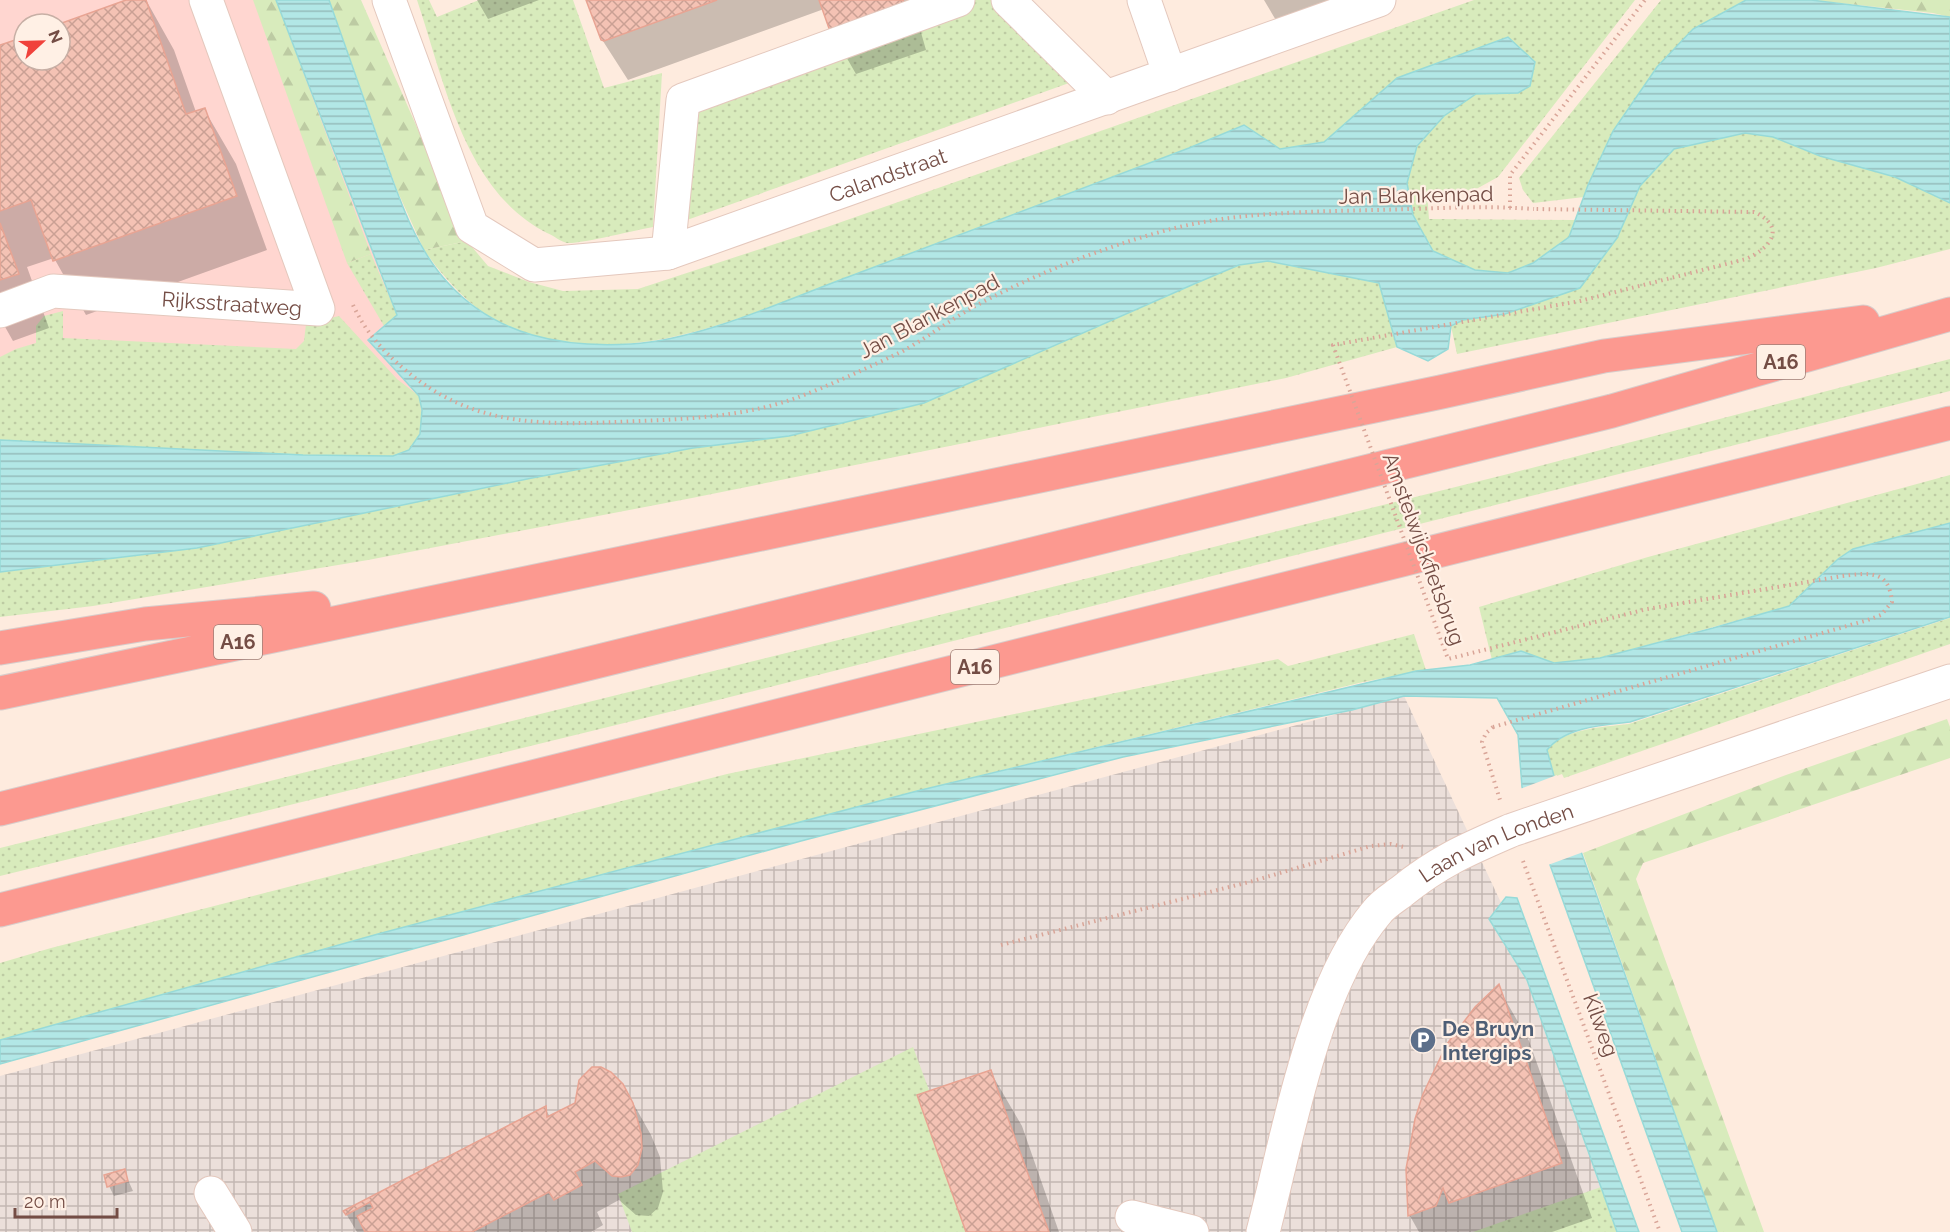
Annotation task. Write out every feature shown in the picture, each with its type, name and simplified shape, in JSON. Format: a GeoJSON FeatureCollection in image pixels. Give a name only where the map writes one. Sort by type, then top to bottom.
{"type":"FeatureCollection","features":[{"type":"Feature","properties":{"kind":"highway","name":"A16"},"geometry":{"type":"LineString","coordinates":[[0,693],[477,591],[1442,392],[1604,356],[1950,312]]}},
{"type":"Feature","properties":{"kind":"highway","name":"A16"},"geometry":{"type":"LineString","coordinates":[[0,809],[1590,417],[1950,312]]}},
{"type":"Feature","properties":{"kind":"highway","name":"A16"},"geometry":{"type":"LineString","coordinates":[[0,910],[1950,423]]}},
{"type":"Feature","properties":{"kind":"highway","name":"A16"},"geometry":{"type":"LineString","coordinates":[[0,648],[145,624],[477,591]]}},
{"type":"Feature","properties":{"kind":"street","name":"Rijksstraatweg"},"geometry":{"type":"LineString","coordinates":[[0,311],[53,291],[318,309],[206,0]]}},
{"type":"Feature","properties":{"kind":"street","name":"Calandstraat"},"geometry":{"type":"LineString","coordinates":[[389,0],[472,227],[534,265],[668,253],[1379,0]]}},
{"type":"Feature","properties":{"kind":"street"},"geometry":{"type":"LineString","coordinates":[[668,253],[683,100],[958,0]]}},
{"type":"Feature","properties":{"kind":"street"},"geometry":{"type":"LineString","coordinates":[[1008,0],[1107,98]]}},
{"type":"Feature","properties":{"kind":"street"},"geometry":{"type":"LineString","coordinates":[[1143,0],[1170,75]]}},
{"type":"Feature","properties":{"kind":"street","name":"Laan van Londen"},"geometry":{"type":"LineString","coordinates":[[1263,1232],[1321,1018],[1337,978],[1355,942],[1378,911],[1432,867],[1461,851],[1517,828],[1950,681]]}},
{"type":"Feature","properties":{"kind":"street"},"geometry":{"type":"LineString","coordinates":[[210,1193],[235,1232]]}},
{"type":"Feature","properties":{"kind":"street"},"geometry":{"type":"LineString","coordinates":[[1132,1217],[1192,1232]]}},
{"type":"Feature","properties":{"kind":"path"},"geometry":{"type":"LineString","coordinates":[[1510,208],[1510,175],[1645,0]]}},
{"type":"Feature","properties":{"kind":"path","name":"Jan Blankenpad"},"geometry":{"type":"LineString","coordinates":[[364,329],[396,362],[428,389],[480,413],[529,423],[708,418],[752,410],[796,398],[902,351],[976,306],[1072,259],[1163,231],[1214,220],[1270,213],[1534,209]]}},
{"type":"Feature","properties":{"kind":"path","name":"Amstelwijckfietsbrug"},"geometry":{"type":"LineString","coordinates":[[1517,828],[1483,749],[1482,742],[1486,733],[1493,727],[1868,620],[1881,615],[1892,602],[1888,585],[1882,577],[1872,574],[1842,576],[1647,609],[1448,659],[1333,345],[1590,299],[1746,259],[1763,250],[1770,243],[1773,233],[1767,220],[1754,212],[1534,209]]}},
{"type":"Feature","properties":{"kind":"path","name":"Kilweg"},"geometry":{"type":"LineString","coordinates":[[1517,828],[1660,1232]]}},
{"type":"Feature","properties":{"kind":"path"},"geometry":{"type":"LineString","coordinates":[[1001,945],[1243,884],[1371,846],[1391,844],[1407,848]]}},
{"type":"Feature","properties":{"kind":"shaded area"},"geometry":{"type":"Polygon","coordinates":[[[0,0],[299,0],[445,468],[0,479],[0,0]]]}},
{"type":"Feature","properties":{"kind":"shaded area"},"geometry":{"type":"Polygon","coordinates":[[[1404,696],[1511,924],[1622,1232],[0,1232],[0,1076],[1404,696]]]}},
{"type":"Feature","properties":{"kind":"green space"},"geometry":{"type":"Polygon","coordinates":[[[253,0],[276,0],[371,254],[347,263],[253,0]]]}},
{"type":"Feature","properties":{"kind":"green space"},"geometry":{"type":"Polygon","coordinates":[[[329,0],[361,0],[467,241],[424,250],[397,190],[329,0]]]}},
{"type":"Feature","properties":{"kind":"green space"},"geometry":{"type":"Polygon","coordinates":[[[417,0],[429,0],[437,17],[479,0],[573,0],[604,88],[662,73],[653,227],[567,243],[519,214],[495,190],[461,131],[448,98],[417,0]]]}},
{"type":"Feature","properties":{"kind":"green space"},"geometry":{"type":"Polygon","coordinates":[[[969,0],[1016,0],[1083,78],[687,220],[690,103],[969,0]]]}},
{"type":"Feature","properties":{"kind":"green space"},"geometry":{"type":"Polygon","coordinates":[[[1474,0],[1635,0],[1498,177],[1469,193],[1427,193],[1429,219],[1576,220],[1570,237],[1533,263],[1508,273],[1475,270],[1433,251],[1413,215],[1407,183],[1417,146],[1444,116],[1476,94],[1518,93],[1508,37],[1397,78],[1324,142],[1280,149],[1244,125],[776,305],[720,324],[663,339],[621,344],[577,345],[522,334],[492,319],[467,299],[444,276],[424,250],[467,241],[488,266],[529,282],[563,291],[638,289],[827,227],[1474,0]]]}},
{"type":"Feature","properties":{"kind":"green space"},"geometry":{"type":"Polygon","coordinates":[[[1661,0],[1754,0],[1588,185],[1584,197],[1533,203],[1523,190],[1519,178],[1661,0]]]}},
{"type":"Feature","properties":{"kind":"green space"},"geometry":{"type":"Polygon","coordinates":[[[1811,0],[1950,0],[1950,17],[1933,13],[1811,0]]]}},
{"type":"Feature","properties":{"kind":"green space"},"geometry":{"type":"Polygon","coordinates":[[[1745,133],[1773,137],[1820,156],[1895,177],[1950,203],[1950,249],[1876,268],[1457,354],[1451,326],[1463,320],[1505,314],[1617,238],[1640,186],[1674,149],[1745,133]]]}},
{"type":"Feature","properties":{"kind":"green space"},"geometry":{"type":"Polygon","coordinates":[[[371,254],[397,315],[384,326],[347,263],[371,254]]]}},
{"type":"Feature","properties":{"kind":"green space"},"geometry":{"type":"Polygon","coordinates":[[[1268,261],[1379,283],[1397,347],[1286,378],[692,498],[368,560],[93,606],[0,617],[0,572],[197,548],[532,478],[693,448],[789,436],[924,403],[1239,265],[1268,261]]]}},
{"type":"Feature","properties":{"kind":"green space"},"geometry":{"type":"Polygon","coordinates":[[[63,311],[63,338],[296,349],[304,341],[306,324],[339,316],[397,379],[419,396],[420,433],[408,451],[375,458],[0,440],[0,357],[36,343],[36,326],[44,316],[63,311]]]}},
{"type":"Feature","properties":{"kind":"green space"},"geometry":{"type":"Polygon","coordinates":[[[1950,359],[1950,391],[710,702],[0,876],[0,848],[1512,473],[1950,359]]]}},
{"type":"Feature","properties":{"kind":"green space"},"geometry":{"type":"Polygon","coordinates":[[[1950,475],[1950,523],[1853,549],[1838,559],[1789,606],[1601,658],[1554,663],[1520,651],[1492,660],[1479,607],[1648,557],[1950,475]]]}},
{"type":"Feature","properties":{"kind":"green space"},"geometry":{"type":"Polygon","coordinates":[[[1950,618],[1950,644],[1564,778],[1562,774],[1554,777],[1547,750],[1564,737],[1585,730],[1629,724],[1950,618]]]}},
{"type":"Feature","properties":{"kind":"green space"},"geometry":{"type":"Polygon","coordinates":[[[1414,634],[1426,670],[1363,682],[917,791],[378,934],[0,1040],[0,963],[51,948],[727,774],[1278,659],[1288,666],[1414,634]]]}},
{"type":"Feature","properties":{"kind":"green space"},"geometry":{"type":"Polygon","coordinates":[[[1947,719],[1950,727],[1950,758],[1643,863],[1636,879],[1764,1232],[1717,1232],[1583,853],[1786,775],[1947,719]]]}},
{"type":"Feature","properties":{"kind":"green space"},"geometry":{"type":"Polygon","coordinates":[[[913,1047],[936,1109],[966,1232],[632,1232],[618,1194],[913,1047]]]}},
{"type":"Feature","properties":{"kind":"green space"},"geometry":{"type":"Polygon","coordinates":[[[1601,1187],[1617,1232],[1473,1232],[1601,1187]]]}},
{"type":"Feature","properties":{"kind":"water"},"geometry":{"type":"Polygon","coordinates":[[[276,0],[329,0],[406,214],[425,251],[449,284],[468,302],[488,316],[510,327],[532,335],[581,344],[606,345],[657,341],[741,318],[1244,125],[1280,149],[1324,142],[1397,78],[1508,37],[1535,62],[1530,86],[1518,93],[1476,94],[1444,116],[1417,146],[1407,183],[1413,215],[1433,251],[1475,270],[1508,273],[1533,263],[1569,237],[1588,185],[1613,131],[1657,67],[1693,29],[1746,0],[1811,0],[1950,17],[1950,203],[1895,177],[1820,156],[1773,137],[1745,133],[1674,149],[1640,186],[1617,238],[1580,288],[1505,314],[1463,320],[1451,326],[1448,349],[1428,361],[1397,347],[1379,283],[1268,261],[1239,265],[924,403],[789,436],[693,448],[532,478],[197,548],[0,572],[0,440],[303,455],[393,456],[409,450],[420,434],[422,410],[419,396],[368,340],[397,315],[276,0]]]}},
{"type":"Feature","properties":{"kind":"water"},"geometry":{"type":"Polygon","coordinates":[[[1950,523],[1950,617],[1630,722],[1585,728],[1564,736],[1547,750],[1554,776],[1717,1232],[1682,1232],[1522,787],[1518,735],[1497,698],[1404,696],[1352,710],[1123,757],[801,841],[0,1064],[0,1040],[378,934],[917,791],[1416,671],[1470,665],[1521,651],[1554,663],[1600,658],[1713,628],[1789,606],[1838,559],[1853,549],[1950,523]]]}},
{"type":"Feature","properties":{"kind":"water"},"geometry":{"type":"Polygon","coordinates":[[[1506,897],[1517,898],[1639,1232],[1617,1232],[1527,980],[1489,919],[1506,897]]]}},
{"type":"Feature","properties":{"kind":"pier"},"geometry":{"type":"Polygon","coordinates":[[[1557,775],[1586,851],[1548,865],[1520,789],[1557,775]]]}},
{"type":"Feature","properties":{"kind":"building"},"geometry":{"type":"Polygon","coordinates":[[[126,0],[146,0],[186,114],[205,108],[237,196],[53,261],[31,200],[0,211],[0,45],[12,41],[12,72],[72,72],[72,19],[126,0]]]}},
{"type":"Feature","properties":{"kind":"building"},"geometry":{"type":"Polygon","coordinates":[[[586,0],[717,0],[604,41],[601,40],[586,0]]]}},
{"type":"Feature","properties":{"kind":"building"},"geometry":{"type":"Polygon","coordinates":[[[819,0],[903,0],[906,8],[831,34],[819,0]]]}},
{"type":"Feature","properties":{"kind":"building"},"geometry":{"type":"Polygon","coordinates":[[[0,223],[19,274],[0,280],[0,223]]]}},
{"type":"Feature","properties":{"kind":"building"},"geometry":{"type":"Polygon","coordinates":[[[1499,984],[1562,1163],[1449,1203],[1443,1188],[1436,1206],[1408,1216],[1406,1169],[1415,1119],[1423,1094],[1447,1044],[1475,1007],[1499,984]]]}},
{"type":"Feature","properties":{"kind":"building"},"geometry":{"type":"Polygon","coordinates":[[[592,1067],[601,1067],[611,1072],[623,1084],[633,1103],[641,1133],[642,1148],[638,1165],[630,1175],[612,1176],[595,1161],[575,1172],[582,1185],[554,1200],[549,1192],[472,1232],[365,1232],[357,1216],[373,1208],[370,1202],[346,1215],[343,1211],[546,1106],[547,1117],[575,1103],[579,1080],[592,1067]]]}},
{"type":"Feature","properties":{"kind":"building"},"geometry":{"type":"Polygon","coordinates":[[[991,1070],[1049,1232],[966,1232],[917,1095],[991,1070]]]}},
{"type":"Feature","properties":{"kind":"building"},"geometry":{"type":"Polygon","coordinates":[[[125,1169],[128,1181],[107,1187],[104,1175],[125,1169]]]}},
{"type":"Feature","properties":{"kind":"place","name":"De Bruyn Intergips"},"geometry":{"type":"Point","coordinates":[1423,1040]}}]}
